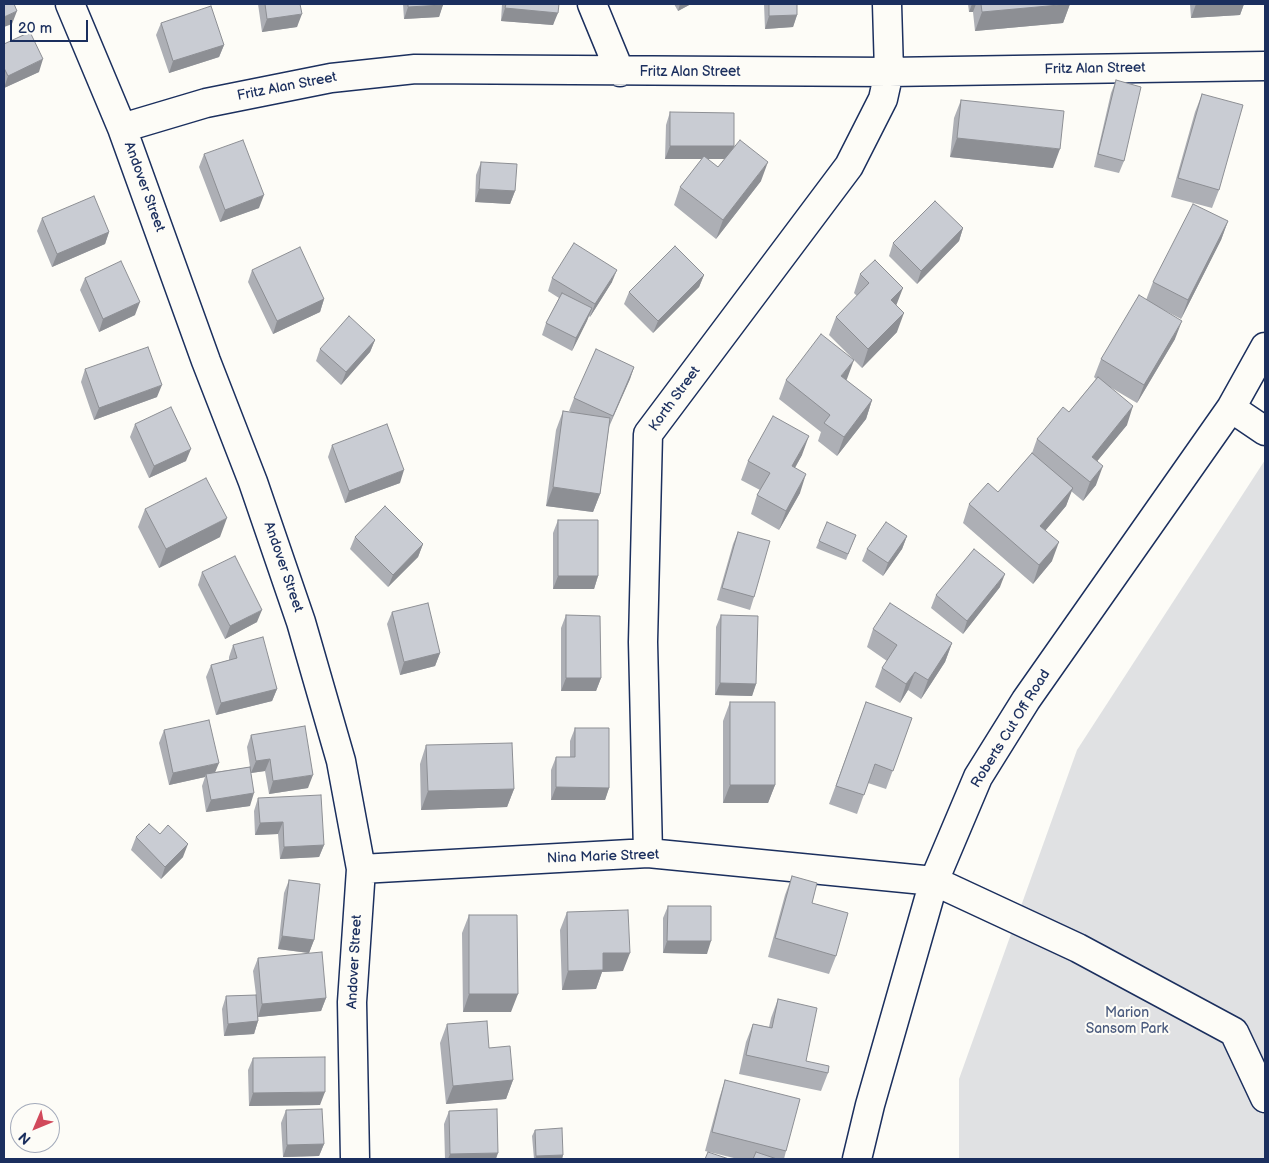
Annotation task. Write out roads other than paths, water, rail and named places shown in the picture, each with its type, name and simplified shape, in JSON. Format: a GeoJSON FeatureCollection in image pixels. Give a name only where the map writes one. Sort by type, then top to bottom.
{"type":"FeatureCollection","features":[{"type":"Feature","properties":{"kind":"street","name":"Andover Street"},"geometry":{"type":"LineString","coordinates":[[70,4],[122,128],[206,361],[253,482],[301,622],[341,761],[361,869],[352,1002],[356,1159]]}},
{"type":"Feature","properties":{"kind":"street"},"geometry":{"type":"LineString","coordinates":[[592,4],[620,72]]}},
{"type":"Feature","properties":{"kind":"street","name":"Korth Street"},"geometry":{"type":"LineString","coordinates":[[648,853],[643,642],[648,434],[849,166],[883,99],[889,72],[887,4]]}},
{"type":"Feature","properties":{"kind":"street","name":"Fritz Alan Street"},"geometry":{"type":"LineString","coordinates":[[122,128],[206,103],[331,78],[416,69],[620,72],[889,72],[1265,66]]}},
{"type":"Feature","properties":{"kind":"street","name":"Roberts Cut Off Road"},"geometry":{"type":"LineString","coordinates":[[857,1159],[870,1105],[934,881],[978,777],[1026,700],[1231,408],[1265,347]]}},
{"type":"Feature","properties":{"kind":"street"},"geometry":{"type":"LineString","coordinates":[[1231,408],[1265,431]]}},
{"type":"Feature","properties":{"kind":"street","name":"Nina Marie Street"},"geometry":{"type":"LineString","coordinates":[[361,869],[648,853],[934,881],[1078,948],[1234,1032],[1265,1098]]}},
{"type":"Feature","properties":{"kind":"park label","name":"Marion Sansom Park"},"geometry":{"type":"Point","coordinates":[1127,1022]}}]}
